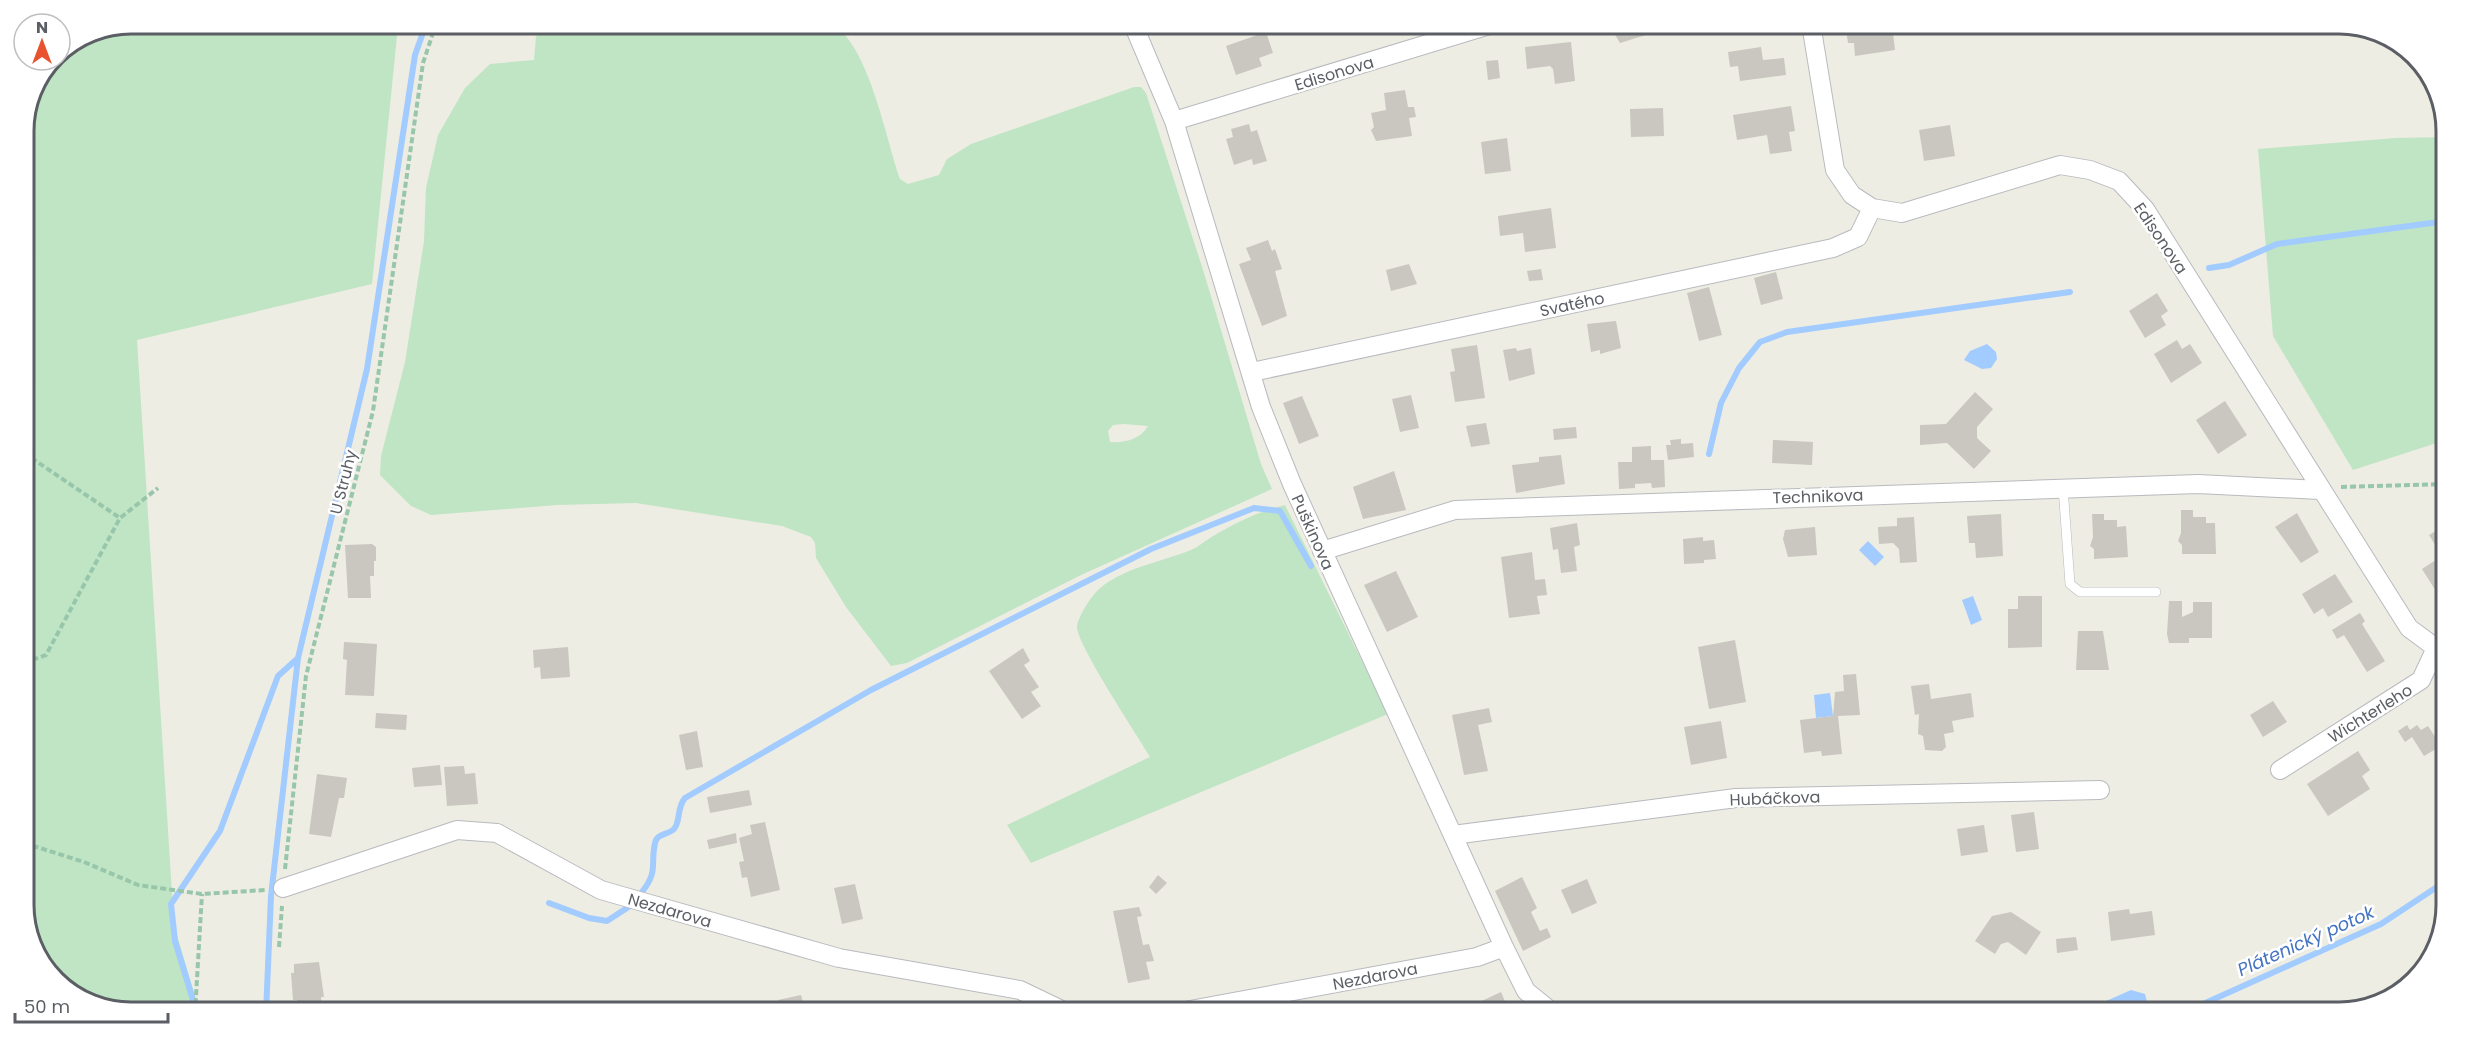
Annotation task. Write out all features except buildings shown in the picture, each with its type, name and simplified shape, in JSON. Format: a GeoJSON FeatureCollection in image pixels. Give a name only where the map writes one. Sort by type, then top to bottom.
{"type":"FeatureCollection","features":[{"type":"Feature","properties":{"kind":"street","name":"Puškinova"},"geometry":{"type":"LineString","coordinates":[[1136,34],[1174,121],[1261,407],[1322,551],[1504,947],[1526,991],[1540,1002]]}},
{"type":"Feature","properties":{"kind":"street","name":"Edisonova"},"geometry":{"type":"LineString","coordinates":[[1174,121],[1460,34]]}},
{"type":"Feature","properties":{"kind":"street","name":"Edisonova"},"geometry":{"type":"LineString","coordinates":[[1813,34],[1835,170],[1852,195],[1872,208],[1902,213],[2060,165],[2090,170],[2119,181],[2145,209],[2409,628],[2436,645]]}},
{"type":"Feature","properties":{"kind":"street","name":"Svatého"},"geometry":{"type":"LineString","coordinates":[[1252,372],[1833,248],[1858,237],[1872,208]]}},
{"type":"Feature","properties":{"kind":"street","name":"Technikova"},"geometry":{"type":"LineString","coordinates":[[1322,551],[1455,510],[2063,487],[2198,484],[2320,490]]}},
{"type":"Feature","properties":{"kind":"street","name":"Wichterleho"},"geometry":{"type":"LineString","coordinates":[[2280,770],[2421,680],[2436,657]]}},
{"type":"Feature","properties":{"kind":"street","name":"Hubáčkova"},"geometry":{"type":"LineString","coordinates":[[1453,836],[1736,798],[2100,790]]}},
{"type":"Feature","properties":{"kind":"street","name":"Nezdarova"},"geometry":{"type":"LineString","coordinates":[[283,888],[457,830],[497,833],[601,890],[838,958],[1020,990],[1045,1002]]}},
{"type":"Feature","properties":{"kind":"street","name":"Nezdarova"},"geometry":{"type":"LineString","coordinates":[[1234,1002],[1478,957],[1504,947]]}},
{"type":"Feature","properties":{"kind":"lane"},"geometry":{"type":"LineString","coordinates":[[2063,487],[2070,585],[2074,590],[2080,592],[2156,592]]}},
{"type":"Feature","properties":{"kind":"path","name":"U Struhy"},"geometry":{"type":"LineString","coordinates":[[279,947],[283,888],[306,676],[374,411],[423,63],[433,34]]}},
{"type":"Feature","properties":{"kind":"path"},"geometry":{"type":"LineString","coordinates":[[35,460],[120,518]]}},
{"type":"Feature","properties":{"kind":"path"},"geometry":{"type":"LineString","coordinates":[[2320,490],[2350,485],[2435,484]]}},
{"type":"Feature","properties":{"kind":"path"},"geometry":{"type":"LineString","coordinates":[[35,659],[46,655],[120,518],[158,488]]}},
{"type":"Feature","properties":{"kind":"path"},"geometry":{"type":"LineString","coordinates":[[35,846],[84,862],[138,885],[202,894],[283,888]]}},
{"type":"Feature","properties":{"kind":"path"},"geometry":{"type":"LineString","coordinates":[[196,1002],[202,894]]}},
{"type":"Feature","properties":{"kind":"green space"},"geometry":{"type":"Polygon","coordinates":[[[131,34],[396,34],[372,284],[137,340],[174,925],[197,1002],[112,1001],[94,995],[72,982],[55,965],[47,954],[38,931],[35,912],[35,125],[38,106],[42,94],[56,72],[72,72],[72,56],[94,42],[112,36],[131,34]]]}},
{"type":"Feature","properties":{"kind":"green space"},"geometry":{"type":"Polygon","coordinates":[[[542,34],[844,34],[856,51],[866,72],[875,94],[900,179],[908,184],[939,175],[947,159],[971,144],[1134,87],[1141,87],[1146,93],[1204,273],[1261,464],[1272,489],[1081,575],[907,663],[891,666],[846,607],[816,558],[815,543],[811,537],[782,526],[636,503],[557,505],[431,515],[411,506],[380,475],[381,456],[405,362],[424,241],[426,188],[438,135],[465,88],[490,64],[534,60],[536,36],[542,34]],[[1124,424],[1113,425],[1108,431],[1110,442],[1121,442],[1132,439],[1148,426],[1124,424]]]}},
{"type":"Feature","properties":{"kind":"green space"},"geometry":{"type":"Polygon","coordinates":[[[2435,137],[2435,443],[2353,470],[2273,336],[2258,149],[2396,138],[2435,137]]]}},
{"type":"Feature","properties":{"kind":"green space"},"geometry":{"type":"Polygon","coordinates":[[[1285,505],[1388,714],[1031,863],[1007,825],[1150,757],[1096,669],[1079,635],[1078,622],[1089,602],[1098,590],[1118,576],[1191,550],[1237,523],[1285,505]]]}},
{"type":"Feature","properties":{"kind":"water"},"geometry":{"type":"Polygon","coordinates":[[[1987,344],[1996,352],[1997,359],[1991,368],[1982,369],[1964,360],[1970,351],[1987,344]]]}},
{"type":"Feature","properties":{"kind":"water"},"geometry":{"type":"Polygon","coordinates":[[[1868,541],[1884,557],[1875,566],[1859,550],[1868,541]]]}},
{"type":"Feature","properties":{"kind":"water"},"geometry":{"type":"Polygon","coordinates":[[[1973,596],[1982,620],[1971,625],[1962,600],[1973,596]]]}},
{"type":"Feature","properties":{"kind":"water"},"geometry":{"type":"Polygon","coordinates":[[[1830,693],[1833,716],[1816,718],[1814,695],[1830,693]]]}},
{"type":"Feature","properties":{"kind":"water"},"geometry":{"type":"Polygon","coordinates":[[[2131,990],[2145,994],[2147,1002],[2104,1002],[2131,990]]]}},
{"type":"Feature","properties":{"kind":"waterway"},"geometry":{"type":"LineString","coordinates":[[266,1002],[271,896],[298,658],[367,369],[415,55],[422,34]]}},
{"type":"Feature","properties":{"kind":"waterway"},"geometry":{"type":"LineString","coordinates":[[2209,268],[2229,265],[2277,244],[2435,222]]}},
{"type":"Feature","properties":{"kind":"waterway"},"geometry":{"type":"LineString","coordinates":[[1709,454],[1721,403],[1739,368],[1760,342],[1787,332],[2070,292]]}},
{"type":"Feature","properties":{"kind":"waterway"},"geometry":{"type":"LineString","coordinates":[[642,892],[652,873],[656,840],[674,829],[680,806],[685,798],[871,690],[1151,549],[1254,508],[1280,511],[1311,566]]}},
{"type":"Feature","properties":{"kind":"waterway"},"geometry":{"type":"LineString","coordinates":[[194,1002],[175,941],[171,904],[220,831],[278,676],[298,658]]}},
{"type":"Feature","properties":{"kind":"waterway","name":"Plátenický potok"},"geometry":{"type":"LineString","coordinates":[[2208,1002],[2381,924],[2436,888]]}},
{"type":"Feature","properties":{"kind":"waterway"},"geometry":{"type":"LineString","coordinates":[[549,903],[589,918],[607,921],[630,906]]}}]}
